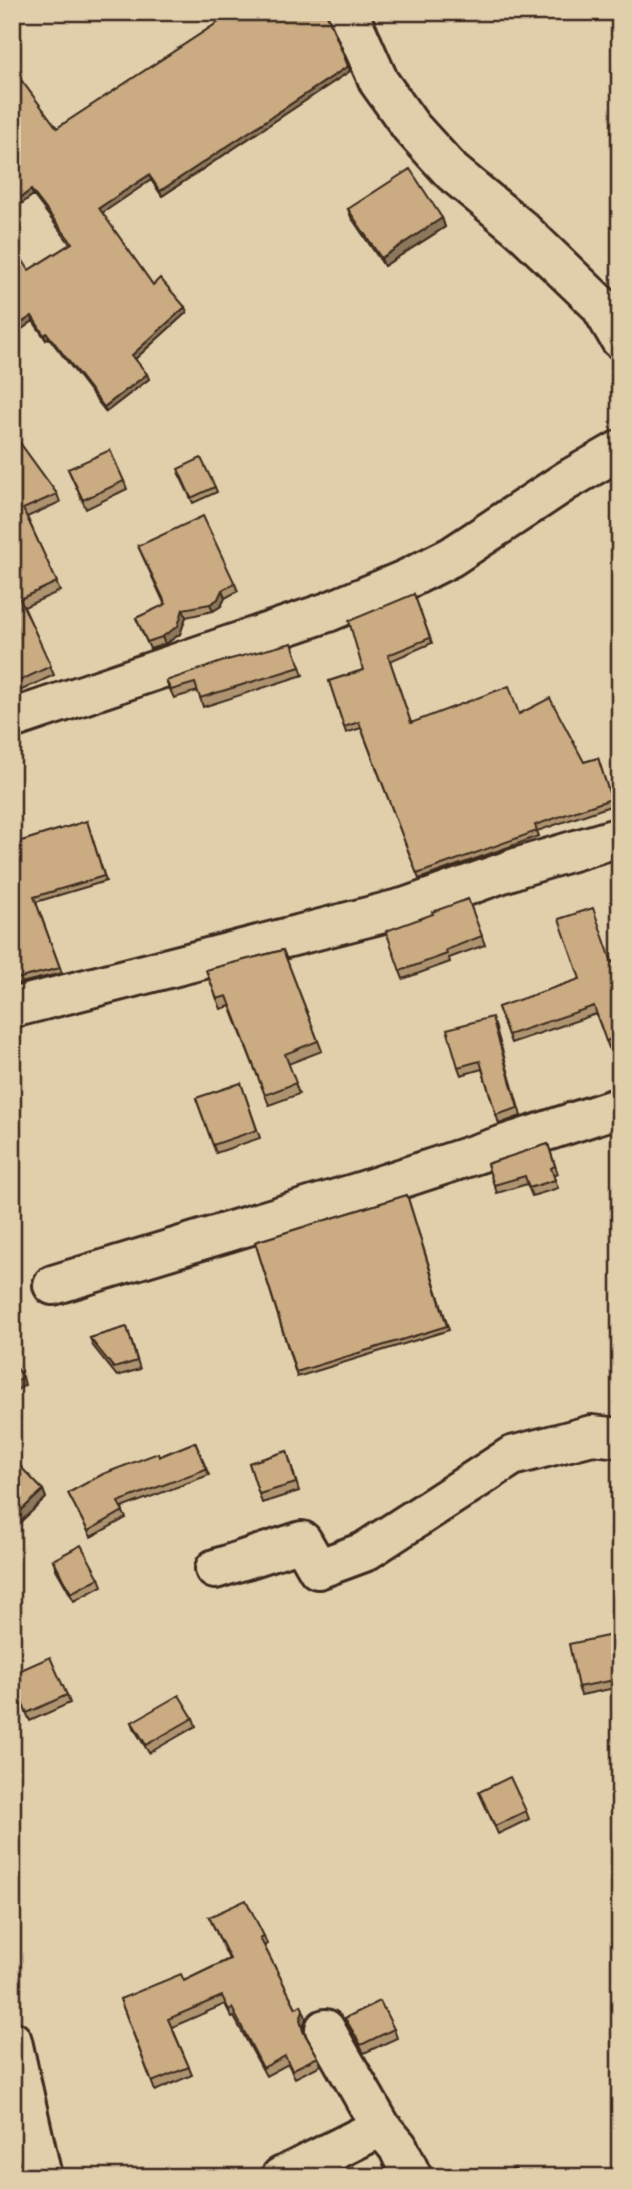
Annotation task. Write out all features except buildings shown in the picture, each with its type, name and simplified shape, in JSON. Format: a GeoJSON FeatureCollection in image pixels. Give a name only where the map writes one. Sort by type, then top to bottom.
{"type":"FeatureCollection","features":[{"type":"Feature","properties":{"kind":"street"},"geometry":{"type":"LineString","coordinates":[[348,12],[379,82],[411,127],[452,172],[521,229],[600,305],[620,339]]}},
{"type":"Feature","properties":{"kind":"street"},"geometry":{"type":"LineString","coordinates":[[12,719],[327,612],[407,579],[451,557],[566,481],[620,450]]}},
{"type":"Feature","properties":{"kind":"street"},"geometry":{"type":"LineString","coordinates":[[12,1008],[407,907],[519,867],[620,837]]}},
{"type":"Feature","properties":{"kind":"street"},"geometry":{"type":"LineString","coordinates":[[53,1285],[363,1191],[620,1107]]}},
{"type":"Feature","properties":{"kind":"street"},"geometry":{"type":"LineString","coordinates":[[215,1569],[302,1541],[318,1569],[364,1552],[512,1456],[592,1435],[620,1438]]}},
{"type":"Feature","properties":{"kind":"street"},"geometry":{"type":"LineString","coordinates":[[325,2029],[381,2127],[398,2147],[412,2177]]}},
{"type":"Feature","properties":{"kind":"street"},"geometry":{"type":"LineString","coordinates":[[12,2041],[42,2177]]}},
{"type":"Feature","properties":{"kind":"street"},"geometry":{"type":"LineString","coordinates":[[281,2177],[381,2127]]}}]}
